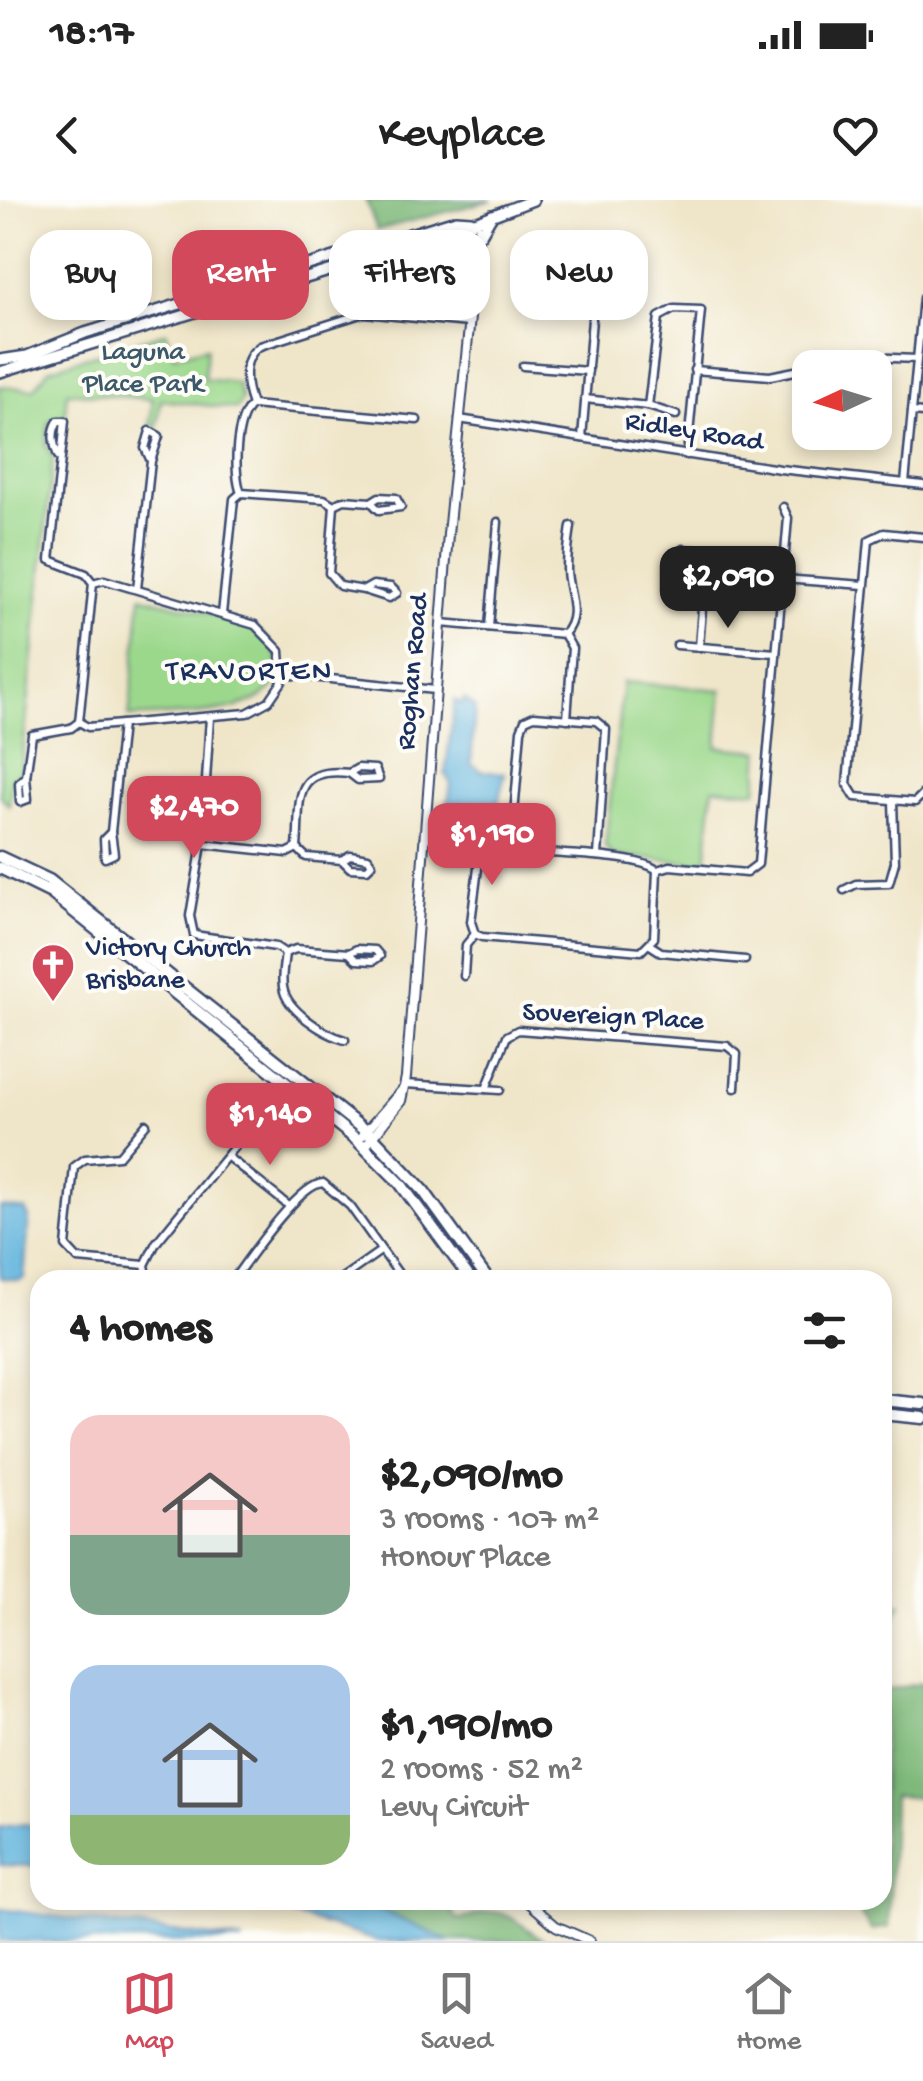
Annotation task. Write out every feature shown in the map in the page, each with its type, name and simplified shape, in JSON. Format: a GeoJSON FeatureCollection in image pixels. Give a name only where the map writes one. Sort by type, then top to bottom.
{"type":"FeatureCollection","features":[{"type":"Feature","properties":{"kind":"main road"},"geometry":{"type":"LineString","coordinates":[[452,230],[533,200]]}},
{"type":"Feature","properties":{"kind":"main road"},"geometry":{"type":"LineString","coordinates":[[483,230],[492,215]]}},
{"type":"Feature","properties":{"kind":"main road"},"geometry":{"type":"LineString","coordinates":[[0,360],[27,356],[85,333],[456,220],[474,222]]}},
{"type":"Feature","properties":{"kind":"main road"},"geometry":{"type":"LineString","coordinates":[[0,372],[66,355],[329,270]]}},
{"type":"Feature","properties":{"kind":"main road"},"geometry":{"type":"LineString","coordinates":[[0,857],[49,880],[370,1134],[423,1190],[481,1270]]}},
{"type":"Feature","properties":{"kind":"main road"},"geometry":{"type":"LineString","coordinates":[[0,868],[51,893],[361,1144],[400,1183],[463,1270]]}},
{"type":"Feature","properties":{"kind":"main road"},"geometry":{"type":"LineString","coordinates":[[892,1401],[923,1404]]}},
{"type":"Feature","properties":{"kind":"main road"},"geometry":{"type":"LineString","coordinates":[[892,1415],[923,1418]]}},
{"type":"Feature","properties":{"kind":"street"},"geometry":{"type":"LineString","coordinates":[[474,222],[479,230]]}},
{"type":"Feature","properties":{"kind":"street"},"geometry":{"type":"LineString","coordinates":[[905,483],[923,298]]}},
{"type":"Feature","properties":{"kind":"street"},"geometry":{"type":"LineString","coordinates":[[648,406],[659,317],[674,308],[701,310],[687,455]]}},
{"type":"Feature","properties":{"kind":"street"},"geometry":{"type":"LineString","coordinates":[[242,493],[236,480],[243,416],[252,405],[246,366],[250,353],[260,346],[364,313],[469,323]]}},
{"type":"Feature","properties":{"kind":"street","name":"Roghan Road"},"geometry":{"type":"LineString","coordinates":[[361,1144],[400,1104],[404,1087],[440,623],[469,320]]}},
{"type":"Feature","properties":{"kind":"street"},"geometry":{"type":"LineString","coordinates":[[582,438],[592,320]]}},
{"type":"Feature","properties":{"kind":"street"},"geometry":{"type":"LineString","coordinates":[[892,358],[917,360]]}},
{"type":"Feature","properties":{"kind":"street"},"geometry":{"type":"LineString","coordinates":[[523,366],[588,371]]}},
{"type":"Feature","properties":{"kind":"street"},"geometry":{"type":"LineString","coordinates":[[694,370],[770,376],[792,372]]}},
{"type":"Feature","properties":{"kind":"street"},"geometry":{"type":"LineString","coordinates":[[585,399],[648,406],[676,416]]}},
{"type":"Feature","properties":{"kind":"street"},"geometry":{"type":"LineString","coordinates":[[252,405],[417,420]]}},
{"type":"Feature","properties":{"kind":"street"},"geometry":{"type":"LineString","coordinates":[[912,412],[923,413]]}},
{"type":"Feature","properties":{"kind":"street","name":"Ridley Road"},"geometry":{"type":"LineString","coordinates":[[459,418],[687,455],[923,485]]}},
{"type":"Feature","properties":{"kind":"street"},"geometry":{"type":"LineString","coordinates":[[26,776],[32,735],[71,728],[79,722],[93,582],[86,574],[50,560],[58,456],[53,442],[54,427],[65,421],[66,444],[58,456]]}},
{"type":"Feature","properties":{"kind":"street"},"geometry":{"type":"LineString","coordinates":[[137,589],[151,461]]}},
{"type":"Feature","properties":{"kind":"street"},"geometry":{"type":"LineString","coordinates":[[222,614],[234,499],[242,493],[324,499],[334,505]]}},
{"type":"Feature","properties":{"kind":"street"},"geometry":{"type":"LineString","coordinates":[[334,505],[344,500],[371,502]]}},
{"type":"Feature","properties":{"kind":"street"},"geometry":{"type":"LineString","coordinates":[[334,505],[330,573],[340,586],[364,590]]}},
{"type":"Feature","properties":{"kind":"street"},"geometry":{"type":"LineString","coordinates":[[657,870],[670,866],[753,870],[760,854],[788,518],[783,507]]}},
{"type":"Feature","properties":{"kind":"street"},"geometry":{"type":"LineString","coordinates":[[488,627],[498,522]]}},
{"type":"Feature","properties":{"kind":"street"},"geometry":{"type":"LineString","coordinates":[[564,634],[572,621],[574,605],[567,574],[571,526]]}},
{"type":"Feature","properties":{"kind":"street"},"geometry":{"type":"LineString","coordinates":[[923,537],[875,536],[867,550],[847,784],[855,797],[916,802],[923,794]]}},
{"type":"Feature","properties":{"kind":"street"},"geometry":{"type":"LineString","coordinates":[[683,549],[702,550],[706,557],[699,646]]}},
{"type":"Feature","properties":{"kind":"street"},"geometry":{"type":"LineString","coordinates":[[783,579],[864,585]]}},
{"type":"Feature","properties":{"kind":"street"},"geometry":{"type":"LineString","coordinates":[[79,722],[88,726],[122,724],[260,708],[276,692],[283,674],[280,651],[268,633],[222,614],[137,589],[104,580],[93,582]]}},
{"type":"Feature","properties":{"kind":"street"},"geometry":{"type":"LineString","coordinates":[[440,623],[564,634]]}},
{"type":"Feature","properties":{"kind":"street"},"geometry":{"type":"LineString","coordinates":[[564,634],[572,648],[567,719]]}},
{"type":"Feature","properties":{"kind":"street"},"geometry":{"type":"LineString","coordinates":[[678,645],[776,654]]}},
{"type":"Feature","properties":{"kind":"street"},"geometry":{"type":"LineString","coordinates":[[283,674],[435,690]]}},
{"type":"Feature","properties":{"kind":"street"},"geometry":{"type":"LineString","coordinates":[[210,716],[202,844],[190,916],[194,935],[276,947],[285,953]]}},
{"type":"Feature","properties":{"kind":"street"},"geometry":{"type":"LineString","coordinates":[[511,851],[522,725],[534,716],[596,722],[607,733],[598,856]]}},
{"type":"Feature","properties":{"kind":"street"},"geometry":{"type":"LineString","coordinates":[[111,832],[122,724]]}},
{"type":"Feature","properties":{"kind":"street"},"geometry":{"type":"LineString","coordinates":[[342,860],[306,857],[297,848],[302,788],[308,778],[325,770],[349,773]]}},
{"type":"Feature","properties":{"kind":"street"},"geometry":{"type":"LineString","coordinates":[[844,890],[856,884],[889,884],[895,862],[893,801]]}},
{"type":"Feature","properties":{"kind":"street"},"geometry":{"type":"LineString","coordinates":[[424,838],[511,851],[598,856],[648,864],[657,870]]}},
{"type":"Feature","properties":{"kind":"street"},"geometry":{"type":"LineString","coordinates":[[202,844],[287,852],[297,848]]}},
{"type":"Feature","properties":{"kind":"street"},"geometry":{"type":"LineString","coordinates":[[475,934],[471,922],[480,845]]}},
{"type":"Feature","properties":{"kind":"street"},"geometry":{"type":"LineString","coordinates":[[475,934],[641,950],[650,946],[654,938],[657,870]]}},
{"type":"Feature","properties":{"kind":"street"},"geometry":{"type":"LineString","coordinates":[[464,976],[466,945],[475,934]]}},
{"type":"Feature","properties":{"kind":"street"},"geometry":{"type":"LineString","coordinates":[[650,946],[661,952],[745,960]]}},
{"type":"Feature","properties":{"kind":"street"},"geometry":{"type":"LineString","coordinates":[[285,953],[296,949],[349,953]]}},
{"type":"Feature","properties":{"kind":"street"},"geometry":{"type":"LineString","coordinates":[[285,953],[282,982],[288,1000],[332,1037],[345,1040]]}},
{"type":"Feature","properties":{"kind":"street","name":"Sovereign Place"},"geometry":{"type":"LineString","coordinates":[[486,1089],[507,1036],[518,1030],[727,1046],[737,1054],[735,1088]]}},
{"type":"Feature","properties":{"kind":"street"},"geometry":{"type":"LineString","coordinates":[[146,1270],[156,1242],[229,1158],[231,1149],[287,1082]]}},
{"type":"Feature","properties":{"kind":"street"},"geometry":{"type":"LineString","coordinates":[[404,1087],[500,1090]]}},
{"type":"Feature","properties":{"kind":"street"},"geometry":{"type":"LineString","coordinates":[[145,1265],[78,1259],[66,1246],[74,1167],[85,1159],[119,1156],[146,1124]]}},
{"type":"Feature","properties":{"kind":"street"},"geometry":{"type":"LineString","coordinates":[[229,1158],[289,1206]]}},
{"type":"Feature","properties":{"kind":"street"},"geometry":{"type":"LineString","coordinates":[[241,1270],[310,1185],[329,1186],[374,1236],[380,1252],[395,1270]]}},
{"type":"Feature","properties":{"kind":"street"},"geometry":{"type":"LineString","coordinates":[[354,1270],[380,1252]]}},
{"type":"Feature","properties":{"kind":"street"},"geometry":{"type":"LineString","coordinates":[[537,1910],[566,1932],[590,1941]]}},
{"type":"Feature","properties":{"kind":"green space"},"geometry":{"type":"Polygon","coordinates":[[[366,200],[492,200],[377,230],[366,200]]]}},
{"type":"Feature","properties":{"kind":"green space","name":"Laguna Place Park"},"geometry":{"type":"Polygon","coordinates":[[[166,332],[174,356],[207,347],[204,379],[237,383],[242,399],[237,409],[161,400],[157,426],[150,425],[153,399],[67,392],[65,415],[49,421],[46,446],[53,458],[21,772],[12,778],[9,806],[0,795],[0,386],[34,389],[49,369],[166,332]]]}},
{"type":"Feature","properties":{"kind":"green space"},"geometry":{"type":"Polygon","coordinates":[[[141,596],[217,615],[259,632],[276,654],[275,683],[263,696],[220,711],[129,717],[141,596]]]}},
{"type":"Feature","properties":{"kind":"green space"},"geometry":{"type":"Polygon","coordinates":[[[623,682],[722,690],[717,747],[760,751],[757,791],[713,788],[706,864],[613,855],[605,847],[623,682]]]}},
{"type":"Feature","properties":{"kind":"green space"},"geometry":{"type":"Polygon","coordinates":[[[892,1601],[901,1604],[892,1624],[892,1601]]]}},
{"type":"Feature","properties":{"kind":"green space"},"geometry":{"type":"Polygon","coordinates":[[[923,1683],[923,1798],[893,1796],[892,1829],[892,1689],[923,1683]]]}},
{"type":"Feature","properties":{"kind":"green space"},"geometry":{"type":"Polygon","coordinates":[[[380,1910],[452,1910],[456,1918],[495,1912],[545,1941],[449,1941],[380,1910]]]}},
{"type":"Feature","properties":{"kind":"green space"},"geometry":{"type":"Polygon","coordinates":[[[857,1910],[890,1910],[889,1927],[872,1930],[857,1910]]]}},
{"type":"Feature","properties":{"kind":"water"},"geometry":{"type":"Polygon","coordinates":[[[464,699],[475,707],[471,764],[481,771],[505,773],[493,824],[445,820],[451,784],[445,774],[455,700],[462,704],[464,699]]]}},
{"type":"Feature","properties":{"kind":"water"},"geometry":{"type":"Polygon","coordinates":[[[0,1207],[25,1210],[29,1218],[24,1278],[20,1281],[0,1278],[0,1207]]]}},
{"type":"Feature","properties":{"kind":"water"},"geometry":{"type":"Polygon","coordinates":[[[30,1825],[30,1866],[0,1865],[0,1827],[30,1825]]]}},
{"type":"Feature","properties":{"kind":"water"},"geometry":{"type":"Polygon","coordinates":[[[0,1909],[243,1941],[0,1941],[0,1909]]]}},
{"type":"Feature","properties":{"kind":"water"},"geometry":{"type":"Polygon","coordinates":[[[277,1910],[380,1910],[449,1941],[379,1941],[277,1910]]]}},
{"type":"Feature","properties":{"kind":"place","name":"Victory Church Brisbane"},"geometry":{"type":"Point","coordinates":[53,1003]}},
{"type":"Feature","properties":{"kind":"district","name":"TRAVORTEN"},"geometry":{"type":"Point","coordinates":[250,673]}}]}
